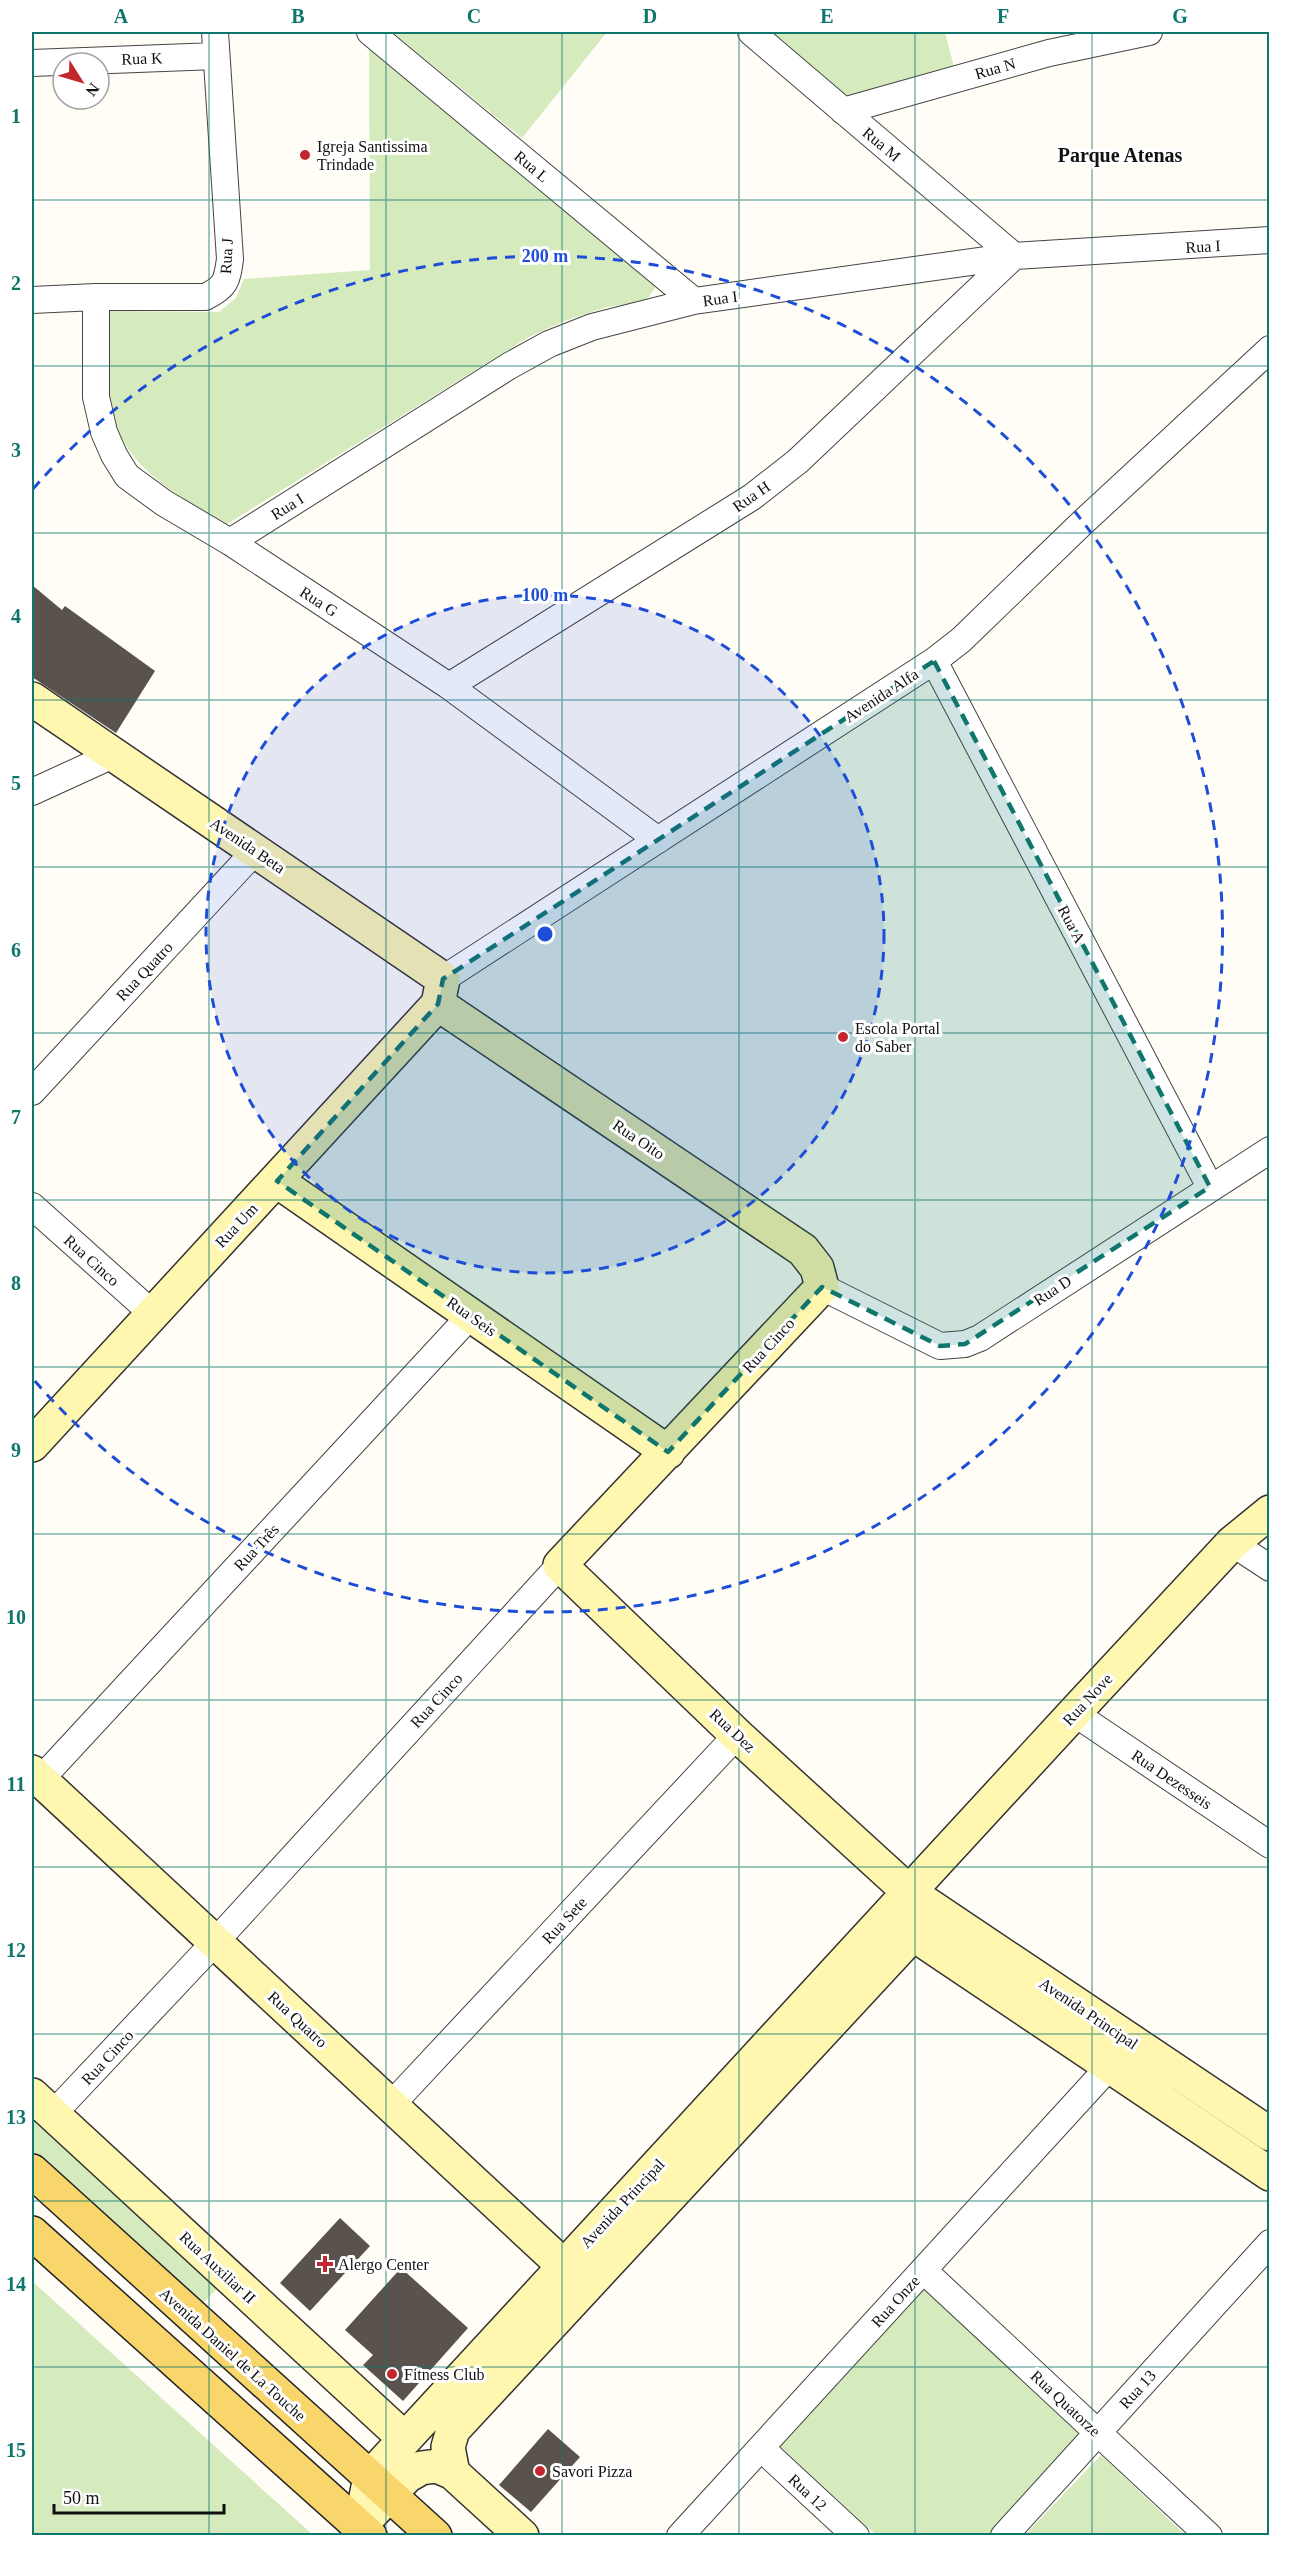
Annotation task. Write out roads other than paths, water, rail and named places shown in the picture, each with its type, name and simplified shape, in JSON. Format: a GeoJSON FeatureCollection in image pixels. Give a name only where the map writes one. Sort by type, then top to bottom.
{"type":"FeatureCollection","features":[{"type":"Feature","properties":{"kind":"main road","name":"Avenida Daniel de La Touche"},"geometry":{"type":"LineString","coordinates":[[32,2172],[435,2535]]}},
{"type":"Feature","properties":{"kind":"main road"},"geometry":{"type":"LineString","coordinates":[[32,2233],[365,2531]]}},
{"type":"Feature","properties":{"kind":"street","name":"Rua L"},"geometry":{"type":"LineString","coordinates":[[369,32],[694,301]]}},
{"type":"Feature","properties":{"kind":"street","name":"Rua M"},"geometry":{"type":"LineString","coordinates":[[751,32],[1014,256]]}},
{"type":"Feature","properties":{"kind":"street","name":"Rua N"},"geometry":{"type":"LineString","coordinates":[[843,111],[1049,53],[1149,32]]}},
{"type":"Feature","properties":{"kind":"street","name":"Rua K"},"geometry":{"type":"LineString","coordinates":[[32,63],[215,44]]}},
{"type":"Feature","properties":{"kind":"street","name":"Rua J"},"geometry":{"type":"LineString","coordinates":[[32,300],[96,297],[205,297],[221,289],[227,278],[230,259],[215,44]]}},
{"type":"Feature","properties":{"kind":"street","name":"Rua I"},"geometry":{"type":"LineString","coordinates":[[230,542],[509,366],[549,344],[592,327],[694,301],[1014,256],[1269,240]]}},
{"type":"Feature","properties":{"kind":"street","name":"Rua H"},"geometry":{"type":"LineString","coordinates":[[449,686],[752,497],[798,460],[1014,256]]}},
{"type":"Feature","properties":{"kind":"street","name":"Rua G"},"geometry":{"type":"LineString","coordinates":[[96,297],[96,398],[104,432],[127,476],[164,503],[230,542],[449,686],[658,840]]}},
{"type":"Feature","properties":{"kind":"street","name":"Avenida Alfa"},"geometry":{"type":"LineString","coordinates":[[441,992],[658,840],[934,661],[969,633],[1081,524],[1269,349]]}},
{"type":"Feature","properties":{"kind":"street","name":"Rua A"},"geometry":{"type":"LineString","coordinates":[[934,661],[1210,1187]]}},
{"type":"Feature","properties":{"kind":"street","name":"Avenida Beta"},"geometry":{"type":"LineString","coordinates":[[32,699],[256,850],[441,992]]}},
{"type":"Feature","properties":{"kind":"street"},"geometry":{"type":"LineString","coordinates":[[32,792],[112,755]]}},
{"type":"Feature","properties":{"kind":"street","name":"Rua Quatro"},"geometry":{"type":"LineString","coordinates":[[32,1092],[256,850]]}},
{"type":"Feature","properties":{"kind":"street","name":"Rua Um"},"geometry":{"type":"LineString","coordinates":[[32,1445],[277,1181],[441,992]]}},
{"type":"Feature","properties":{"kind":"street","name":"Rua Oito"},"geometry":{"type":"LineString","coordinates":[[441,992],[803,1250],[817,1268],[822,1287]]}},
{"type":"Feature","properties":{"kind":"street","name":"Rua D"},"geometry":{"type":"LineString","coordinates":[[822,1287],[940,1346],[965,1344],[980,1338],[1269,1150]]}},
{"type":"Feature","properties":{"kind":"street","name":"Rua Seis"},"geometry":{"type":"LineString","coordinates":[[277,1181],[668,1452]]}},
{"type":"Feature","properties":{"kind":"street","name":"Rua Cinco"},"geometry":{"type":"LineString","coordinates":[[32,1206],[153,1314]]}},
{"type":"Feature","properties":{"kind":"street","name":"Rua Cinco"},"geometry":{"type":"LineString","coordinates":[[42,2105],[215,1942],[560,1565],[822,1287]]}},
{"type":"Feature","properties":{"kind":"street","name":"Rua Três"},"geometry":{"type":"LineString","coordinates":[[36,1776],[471,1315]]}},
{"type":"Feature","properties":{"kind":"street","name":"Rua Nove"},"geometry":{"type":"LineString","coordinates":[[909,1892],[1232,1543],[1269,1512]]}},
{"type":"Feature","properties":{"kind":"street"},"geometry":{"type":"LineString","coordinates":[[1232,1543],[1269,1568]]}},
{"type":"Feature","properties":{"kind":"street","name":"Rua Dez"},"geometry":{"type":"LineString","coordinates":[[560,1565],[737,1735],[909,1892]]}},
{"type":"Feature","properties":{"kind":"street","name":"Rua Dezesseis"},"geometry":{"type":"LineString","coordinates":[[1074,1713],[1269,1845]]}},
{"type":"Feature","properties":{"kind":"street","name":"Rua Sete"},"geometry":{"type":"LineString","coordinates":[[391,2105],[737,1735]]}},
{"type":"Feature","properties":{"kind":"street","name":"Rua Quatro"},"geometry":{"type":"LineString","coordinates":[[36,1776],[575,2276]]}},
{"type":"Feature","properties":{"kind":"street"},"geometry":{"type":"LineString","coordinates":[[909,1892],[913,1934]]}},
{"type":"Feature","properties":{"kind":"street","name":"Avenida Principal"},"geometry":{"type":"LineString","coordinates":[[453,2473],[448,2447],[453,2430],[575,2276],[909,1892],[1269,2134]]}},
{"type":"Feature","properties":{"kind":"street","name":"Avenida Principal"},"geometry":{"type":"LineString","coordinates":[[380,2486],[405,2439],[575,2276],[913,1934],[1269,2174]]}},
{"type":"Feature","properties":{"kind":"street","name":"Rua Onze"},"geometry":{"type":"LineString","coordinates":[[680,2535],[1109,2067]]}},
{"type":"Feature","properties":{"kind":"street","name":"Rua Auxiliar II"},"geometry":{"type":"LineString","coordinates":[[42,2105],[405,2439]]}},
{"type":"Feature","properties":{"kind":"street","name":"Rua 13"},"geometry":{"type":"LineString","coordinates":[[1004,2535],[1269,2243]]}},
{"type":"Feature","properties":{"kind":"street","name":"Rua Quatorze"},"geometry":{"type":"LineString","coordinates":[[923,2270],[1209,2535]]}},
{"type":"Feature","properties":{"kind":"street","name":"Rua 12"},"geometry":{"type":"LineString","coordinates":[[760,2448],[856,2535]]}},
{"type":"Feature","properties":{"kind":"street"},"geometry":{"type":"LineString","coordinates":[[365,2531],[380,2486],[421,2468],[437,2466],[453,2473],[522,2535]]}},
{"type":"Feature","properties":{"kind":"place","name":"Igreja Santissima Trindade"},"geometry":{"type":"Point","coordinates":[305,155]}},
{"type":"Feature","properties":{"kind":"place","name":"Escola Portal do Saber"},"geometry":{"type":"Point","coordinates":[843,1037]}},
{"type":"Feature","properties":{"kind":"place","name":"Alergo Center"},"geometry":{"type":"Point","coordinates":[325,2264]}},
{"type":"Feature","properties":{"kind":"place","name":"Fitness Club"},"geometry":{"type":"Point","coordinates":[392,2374]}},
{"type":"Feature","properties":{"kind":"place","name":"Savori Pizza"},"geometry":{"type":"Point","coordinates":[540,2471]}},
{"type":"Feature","properties":{"kind":"district","name":"Parque Atenas"},"geometry":{"type":"Point","coordinates":[1120,155]}}]}
